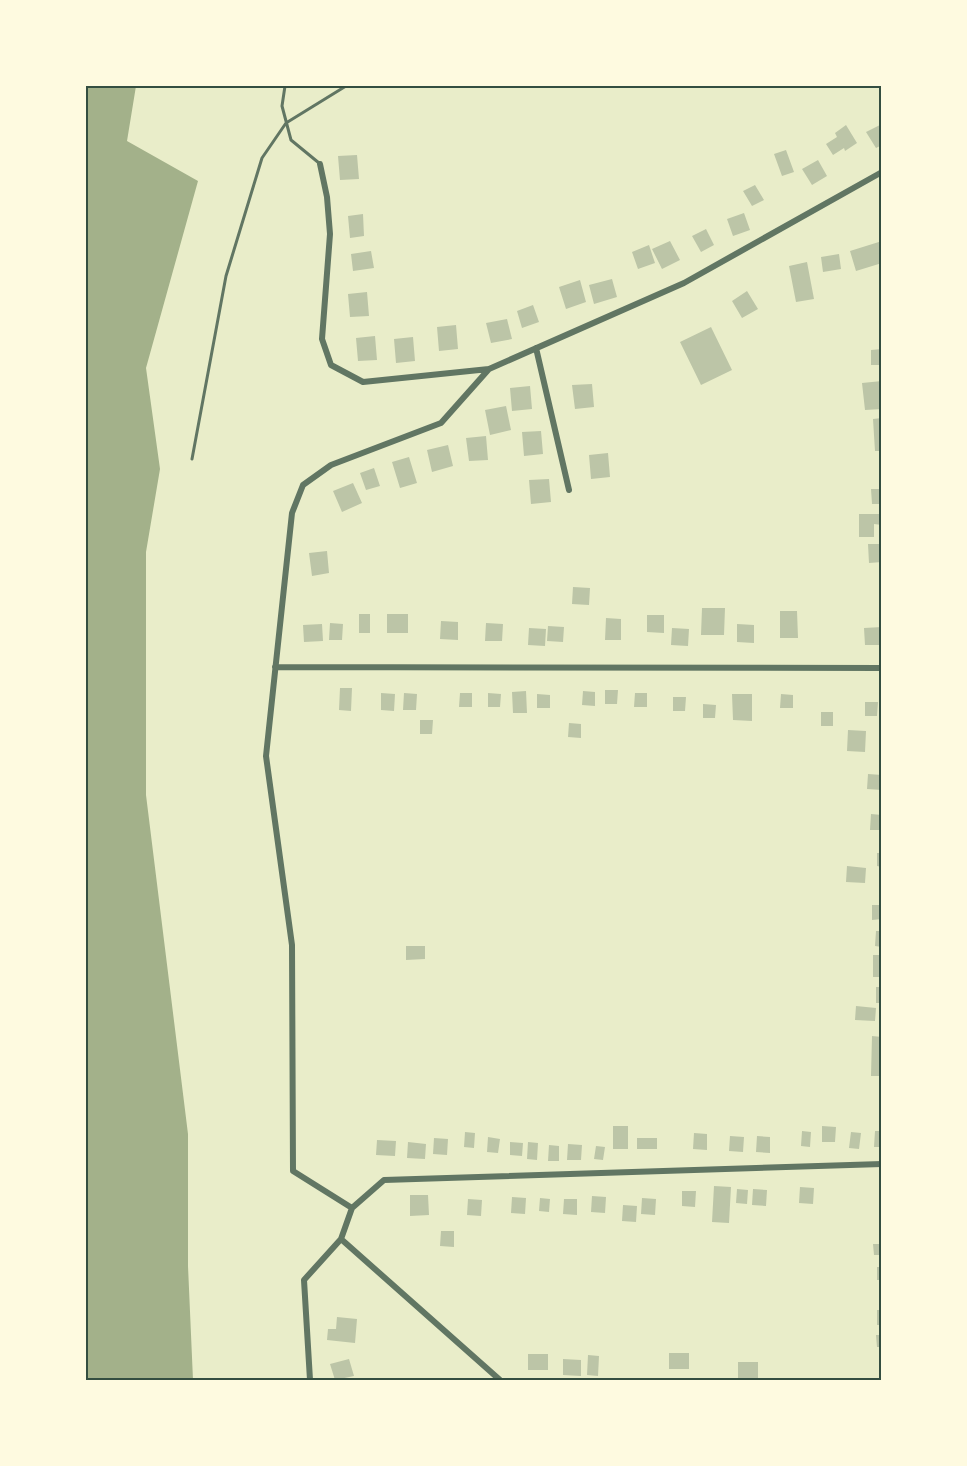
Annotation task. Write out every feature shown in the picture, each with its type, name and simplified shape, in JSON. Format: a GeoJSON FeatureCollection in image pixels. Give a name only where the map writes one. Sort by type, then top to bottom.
{"type":"FeatureCollection","features":[{"type":"Feature","properties":{"kind":"street"},"geometry":{"type":"LineString","coordinates":[[321,165],[327,197],[330,234],[322,339],[331,365],[363,382],[489,369],[684,283],[882,172]]}},
{"type":"Feature","properties":{"kind":"street"},"geometry":{"type":"LineString","coordinates":[[536,348],[569,490]]}},
{"type":"Feature","properties":{"kind":"street"},"geometry":{"type":"LineString","coordinates":[[352,1208],[293,1171],[292,945],[266,756],[292,513],[303,485],[331,465],[441,423],[489,369]]}},
{"type":"Feature","properties":{"kind":"street"},"geometry":{"type":"LineString","coordinates":[[275,667],[882,668]]}},
{"type":"Feature","properties":{"kind":"street"},"geometry":{"type":"LineString","coordinates":[[310,1380],[304,1280],[341,1239],[352,1208],[384,1180],[882,1164]]}},
{"type":"Feature","properties":{"kind":"street"},"geometry":{"type":"LineString","coordinates":[[341,1239],[500,1380]]}},
{"type":"Feature","properties":{"kind":"lane"},"geometry":{"type":"LineString","coordinates":[[285,86],[282,106],[291,140],[321,165]]}},
{"type":"Feature","properties":{"kind":"lane"},"geometry":{"type":"LineString","coordinates":[[192,459],[226,276],[262,158],[286,123],[346,86]]}},
{"type":"Feature","properties":{"kind":"shaded area"},"geometry":{"type":"Polygon","coordinates":[[[86,86],[136,86],[127,141],[198,181],[146,368],[160,469],[146,552],[146,795],[188,1134],[188,1266],[193,1380],[86,1380],[86,86]]]}},
{"type":"Feature","properties":{"kind":"building"},"geometry":{"type":"Polygon","coordinates":[[[882,124],[882,145],[876,148],[866,132],[882,124]]]}},
{"type":"Feature","properties":{"kind":"building"},"geometry":{"type":"Polygon","coordinates":[[[846,125],[857,143],[833,155],[826,144],[837,137],[835,133],[846,125]]]}},
{"type":"Feature","properties":{"kind":"building"},"geometry":{"type":"Polygon","coordinates":[[[786,150],[794,172],[782,176],[774,154],[786,150]]]}},
{"type":"Feature","properties":{"kind":"building"},"geometry":{"type":"Polygon","coordinates":[[[357,155],[359,179],[340,180],[338,156],[357,155]]]}},
{"type":"Feature","properties":{"kind":"building"},"geometry":{"type":"Polygon","coordinates":[[[818,160],[827,176],[812,185],[802,169],[818,160]]]}},
{"type":"Feature","properties":{"kind":"building"},"geometry":{"type":"Polygon","coordinates":[[[755,185],[764,200],[752,206],[743,191],[755,185]]]}},
{"type":"Feature","properties":{"kind":"building"},"geometry":{"type":"Polygon","coordinates":[[[744,213],[750,230],[733,236],[727,219],[744,213]]]}},
{"type":"Feature","properties":{"kind":"building"},"geometry":{"type":"Polygon","coordinates":[[[363,214],[364,236],[350,238],[348,216],[363,214]]]}},
{"type":"Feature","properties":{"kind":"building"},"geometry":{"type":"Polygon","coordinates":[[[706,229],[714,245],[701,252],[692,236],[706,229]]]}},
{"type":"Feature","properties":{"kind":"building"},"geometry":{"type":"Polygon","coordinates":[[[670,241],[680,260],[662,269],[652,249],[670,241]]]}},
{"type":"Feature","properties":{"kind":"building"},"geometry":{"type":"Polygon","coordinates":[[[882,241],[882,263],[856,271],[850,251],[882,241]]]}},
{"type":"Feature","properties":{"kind":"building"},"geometry":{"type":"Polygon","coordinates":[[[649,245],[655,263],[638,269],[632,252],[649,245]]]}},
{"type":"Feature","properties":{"kind":"building"},"geometry":{"type":"Polygon","coordinates":[[[371,251],[374,268],[353,271],[351,254],[371,251]]]}},
{"type":"Feature","properties":{"kind":"building"},"geometry":{"type":"Polygon","coordinates":[[[839,254],[841,269],[823,272],[821,257],[839,254]]]}},
{"type":"Feature","properties":{"kind":"building"},"geometry":{"type":"Polygon","coordinates":[[[807,262],[814,299],[796,302],[789,266],[807,262]]]}},
{"type":"Feature","properties":{"kind":"building"},"geometry":{"type":"Polygon","coordinates":[[[612,279],[617,297],[594,304],[589,285],[612,279]]]}},
{"type":"Feature","properties":{"kind":"building"},"geometry":{"type":"Polygon","coordinates":[[[580,280],[586,302],[566,309],[559,287],[580,280]]]}},
{"type":"Feature","properties":{"kind":"building"},"geometry":{"type":"Polygon","coordinates":[[[747,291],[758,309],[742,318],[732,301],[747,291]]]}},
{"type":"Feature","properties":{"kind":"building"},"geometry":{"type":"Polygon","coordinates":[[[367,292],[369,316],[350,317],[348,294],[367,292]]]}},
{"type":"Feature","properties":{"kind":"building"},"geometry":{"type":"Polygon","coordinates":[[[533,305],[539,322],[522,328],[517,311],[533,305]]]}},
{"type":"Feature","properties":{"kind":"building"},"geometry":{"type":"Polygon","coordinates":[[[507,319],[512,339],[491,343],[486,323],[507,319]]]}},
{"type":"Feature","properties":{"kind":"building"},"geometry":{"type":"Polygon","coordinates":[[[456,325],[458,349],[439,351],[437,327],[456,325]]]}},
{"type":"Feature","properties":{"kind":"building"},"geometry":{"type":"Polygon","coordinates":[[[711,327],[732,370],[701,385],[680,342],[711,327]]]}},
{"type":"Feature","properties":{"kind":"building"},"geometry":{"type":"Polygon","coordinates":[[[375,336],[377,360],[358,361],[356,338],[375,336]]]}},
{"type":"Feature","properties":{"kind":"building"},"geometry":{"type":"Polygon","coordinates":[[[413,337],[415,361],[396,363],[394,339],[413,337]]]}},
{"type":"Feature","properties":{"kind":"building"},"geometry":{"type":"Polygon","coordinates":[[[882,349],[882,365],[871,365],[871,350],[882,349]]]}},
{"type":"Feature","properties":{"kind":"building"},"geometry":{"type":"Polygon","coordinates":[[[882,381],[882,409],[865,410],[862,383],[882,381]]]}},
{"type":"Feature","properties":{"kind":"building"},"geometry":{"type":"Polygon","coordinates":[[[592,384],[594,407],[575,409],[572,385],[592,384]]]}},
{"type":"Feature","properties":{"kind":"building"},"geometry":{"type":"Polygon","coordinates":[[[530,386],[532,409],[512,411],[510,388],[530,386]]]}},
{"type":"Feature","properties":{"kind":"building"},"geometry":{"type":"Polygon","coordinates":[[[506,406],[511,430],[490,435],[485,410],[506,406]]]}},
{"type":"Feature","properties":{"kind":"building"},"geometry":{"type":"Polygon","coordinates":[[[882,418],[882,451],[875,451],[873,419],[882,418]]]}},
{"type":"Feature","properties":{"kind":"building"},"geometry":{"type":"Polygon","coordinates":[[[541,431],[543,454],[524,456],[522,432],[541,431]]]}},
{"type":"Feature","properties":{"kind":"building"},"geometry":{"type":"Polygon","coordinates":[[[486,436],[488,460],[469,461],[466,438],[486,436]]]}},
{"type":"Feature","properties":{"kind":"building"},"geometry":{"type":"Polygon","coordinates":[[[448,445],[453,466],[432,472],[427,450],[448,445]]]}},
{"type":"Feature","properties":{"kind":"building"},"geometry":{"type":"Polygon","coordinates":[[[608,453],[610,477],[591,479],[589,455],[608,453]]]}},
{"type":"Feature","properties":{"kind":"building"},"geometry":{"type":"Polygon","coordinates":[[[409,457],[417,483],[400,488],[392,462],[409,457]]]}},
{"type":"Feature","properties":{"kind":"building"},"geometry":{"type":"Polygon","coordinates":[[[374,468],[380,486],[366,490],[360,473],[374,468]]]}},
{"type":"Feature","properties":{"kind":"building"},"geometry":{"type":"Polygon","coordinates":[[[549,479],[551,502],[531,504],[529,480],[549,479]]]}},
{"type":"Feature","properties":{"kind":"building"},"geometry":{"type":"Polygon","coordinates":[[[353,483],[362,503],[342,512],[333,491],[353,483]]]}},
{"type":"Feature","properties":{"kind":"building"},"geometry":{"type":"Polygon","coordinates":[[[871,489],[882,489],[882,504],[872,504],[871,489]]]}},
{"type":"Feature","properties":{"kind":"building"},"geometry":{"type":"Polygon","coordinates":[[[859,514],[882,514],[882,525],[874,524],[874,537],[859,537],[859,514]]]}},
{"type":"Feature","properties":{"kind":"building"},"geometry":{"type":"Polygon","coordinates":[[[868,544],[882,544],[882,562],[869,563],[868,544]]]}},
{"type":"Feature","properties":{"kind":"building"},"geometry":{"type":"Polygon","coordinates":[[[327,551],[329,573],[312,576],[309,553],[327,551]]]}},
{"type":"Feature","properties":{"kind":"building"},"geometry":{"type":"Polygon","coordinates":[[[573,587],[590,588],[589,605],[572,604],[573,587]]]}},
{"type":"Feature","properties":{"kind":"building"},"geometry":{"type":"Polygon","coordinates":[[[702,608],[725,608],[724,635],[701,635],[702,608]]]}},
{"type":"Feature","properties":{"kind":"building"},"geometry":{"type":"Polygon","coordinates":[[[780,611],[797,611],[798,638],[780,638],[780,611]]]}},
{"type":"Feature","properties":{"kind":"building"},"geometry":{"type":"Polygon","coordinates":[[[359,614],[370,614],[370,633],[359,633],[359,614]]]}},
{"type":"Feature","properties":{"kind":"building"},"geometry":{"type":"Polygon","coordinates":[[[387,614],[408,614],[408,633],[387,633],[387,614]]]}},
{"type":"Feature","properties":{"kind":"building"},"geometry":{"type":"Polygon","coordinates":[[[647,615],[664,615],[664,633],[647,632],[647,615]]]}},
{"type":"Feature","properties":{"kind":"building"},"geometry":{"type":"Polygon","coordinates":[[[606,618],[621,619],[621,640],[605,640],[606,618]]]}},
{"type":"Feature","properties":{"kind":"building"},"geometry":{"type":"Polygon","coordinates":[[[441,621],[458,622],[458,640],[440,639],[441,621]]]}},
{"type":"Feature","properties":{"kind":"building"},"geometry":{"type":"Polygon","coordinates":[[[330,623],[343,624],[342,640],[329,640],[330,623]]]}},
{"type":"Feature","properties":{"kind":"building"},"geometry":{"type":"Polygon","coordinates":[[[486,623],[503,624],[502,641],[485,641],[486,623]]]}},
{"type":"Feature","properties":{"kind":"building"},"geometry":{"type":"Polygon","coordinates":[[[322,624],[323,641],[304,642],[303,625],[322,624]]]}},
{"type":"Feature","properties":{"kind":"building"},"geometry":{"type":"Polygon","coordinates":[[[737,624],[754,625],[754,643],[737,642],[737,624]]]}},
{"type":"Feature","properties":{"kind":"building"},"geometry":{"type":"Polygon","coordinates":[[[548,626],[564,627],[563,642],[547,641],[548,626]]]}},
{"type":"Feature","properties":{"kind":"building"},"geometry":{"type":"Polygon","coordinates":[[[882,627],[882,645],[865,645],[864,628],[882,627]]]}},
{"type":"Feature","properties":{"kind":"building"},"geometry":{"type":"Polygon","coordinates":[[[529,628],[546,629],[545,646],[528,645],[529,628]]]}},
{"type":"Feature","properties":{"kind":"building"},"geometry":{"type":"Polygon","coordinates":[[[672,628],[689,629],[688,646],[671,645],[672,628]]]}},
{"type":"Feature","properties":{"kind":"building"},"geometry":{"type":"Polygon","coordinates":[[[340,688],[352,688],[351,711],[339,710],[340,688]]]}},
{"type":"Feature","properties":{"kind":"building"},"geometry":{"type":"Polygon","coordinates":[[[605,690],[618,690],[617,704],[605,704],[605,690]]]}},
{"type":"Feature","properties":{"kind":"building"},"geometry":{"type":"Polygon","coordinates":[[[526,691],[527,713],[513,713],[512,692],[526,691]]]}},
{"type":"Feature","properties":{"kind":"building"},"geometry":{"type":"Polygon","coordinates":[[[583,691],[595,692],[595,706],[582,705],[583,691]]]}},
{"type":"Feature","properties":{"kind":"building"},"geometry":{"type":"Polygon","coordinates":[[[381,693],[395,694],[394,711],[381,710],[381,693]]]}},
{"type":"Feature","properties":{"kind":"building"},"geometry":{"type":"Polygon","coordinates":[[[404,693],[417,694],[416,710],[403,710],[404,693]]]}},
{"type":"Feature","properties":{"kind":"building"},"geometry":{"type":"Polygon","coordinates":[[[460,693],[472,693],[472,707],[459,707],[460,693]]]}},
{"type":"Feature","properties":{"kind":"building"},"geometry":{"type":"Polygon","coordinates":[[[488,693],[501,694],[500,707],[488,707],[488,693]]]}},
{"type":"Feature","properties":{"kind":"building"},"geometry":{"type":"Polygon","coordinates":[[[635,693],[647,693],[647,707],[634,707],[635,693]]]}},
{"type":"Feature","properties":{"kind":"building"},"geometry":{"type":"Polygon","coordinates":[[[537,694],[550,695],[550,708],[537,708],[537,694]]]}},
{"type":"Feature","properties":{"kind":"building"},"geometry":{"type":"Polygon","coordinates":[[[732,694],[752,694],[752,721],[733,720],[732,694]]]}},
{"type":"Feature","properties":{"kind":"building"},"geometry":{"type":"Polygon","coordinates":[[[781,694],[793,695],[793,708],[780,708],[781,694]]]}},
{"type":"Feature","properties":{"kind":"building"},"geometry":{"type":"Polygon","coordinates":[[[673,697],[686,697],[685,711],[673,711],[673,697]]]}},
{"type":"Feature","properties":{"kind":"building"},"geometry":{"type":"Polygon","coordinates":[[[865,702],[878,702],[877,716],[865,716],[865,702]]]}},
{"type":"Feature","properties":{"kind":"building"},"geometry":{"type":"Polygon","coordinates":[[[703,704],[716,705],[715,718],[703,718],[703,704]]]}},
{"type":"Feature","properties":{"kind":"building"},"geometry":{"type":"Polygon","coordinates":[[[821,712],[833,712],[833,726],[821,726],[821,712]]]}},
{"type":"Feature","properties":{"kind":"building"},"geometry":{"type":"Polygon","coordinates":[[[420,720],[433,720],[432,734],[420,734],[420,720]]]}},
{"type":"Feature","properties":{"kind":"building"},"geometry":{"type":"Polygon","coordinates":[[[569,723],[581,724],[581,738],[568,737],[569,723]]]}},
{"type":"Feature","properties":{"kind":"building"},"geometry":{"type":"Polygon","coordinates":[[[848,730],[866,731],[865,752],[847,751],[848,730]]]}},
{"type":"Feature","properties":{"kind":"building"},"geometry":{"type":"Polygon","coordinates":[[[868,774],[882,775],[882,790],[867,789],[868,774]]]}},
{"type":"Feature","properties":{"kind":"building"},"geometry":{"type":"Polygon","coordinates":[[[871,814],[882,815],[882,830],[870,830],[871,814]]]}},
{"type":"Feature","properties":{"kind":"building"},"geometry":{"type":"Polygon","coordinates":[[[877,853],[882,853],[882,867],[877,866],[877,853]]]}},
{"type":"Feature","properties":{"kind":"building"},"geometry":{"type":"Polygon","coordinates":[[[847,866],[866,868],[865,883],[846,882],[847,866]]]}},
{"type":"Feature","properties":{"kind":"building"},"geometry":{"type":"Polygon","coordinates":[[[872,905],[882,905],[882,919],[872,920],[872,905]]]}},
{"type":"Feature","properties":{"kind":"building"},"geometry":{"type":"Polygon","coordinates":[[[876,931],[882,931],[882,947],[875,946],[876,931]]]}},
{"type":"Feature","properties":{"kind":"building"},"geometry":{"type":"Polygon","coordinates":[[[406,946],[425,946],[425,959],[406,960],[406,946]]]}},
{"type":"Feature","properties":{"kind":"building"},"geometry":{"type":"Polygon","coordinates":[[[873,955],[882,955],[882,977],[873,977],[873,955]]]}},
{"type":"Feature","properties":{"kind":"building"},"geometry":{"type":"Polygon","coordinates":[[[876,987],[882,987],[882,1003],[876,1003],[876,987]]]}},
{"type":"Feature","properties":{"kind":"building"},"geometry":{"type":"Polygon","coordinates":[[[856,1006],[876,1008],[875,1021],[855,1020],[856,1006]]]}},
{"type":"Feature","properties":{"kind":"building"},"geometry":{"type":"Polygon","coordinates":[[[872,1036],[882,1037],[882,1076],[871,1076],[872,1036]]]}},
{"type":"Feature","properties":{"kind":"building"},"geometry":{"type":"Polygon","coordinates":[[[613,1126],[628,1126],[628,1149],[613,1149],[613,1126]]]}},
{"type":"Feature","properties":{"kind":"building"},"geometry":{"type":"Polygon","coordinates":[[[822,1126],[836,1127],[835,1142],[822,1142],[822,1126]]]}},
{"type":"Feature","properties":{"kind":"building"},"geometry":{"type":"Polygon","coordinates":[[[802,1131],[811,1132],[810,1147],[801,1146],[802,1131]]]}},
{"type":"Feature","properties":{"kind":"building"},"geometry":{"type":"Polygon","coordinates":[[[875,1131],[882,1131],[882,1147],[874,1147],[875,1131]]]}},
{"type":"Feature","properties":{"kind":"building"},"geometry":{"type":"Polygon","coordinates":[[[465,1132],[475,1133],[474,1148],[464,1147],[465,1132]]]}},
{"type":"Feature","properties":{"kind":"building"},"geometry":{"type":"Polygon","coordinates":[[[851,1132],[861,1133],[859,1149],[849,1148],[851,1132]]]}},
{"type":"Feature","properties":{"kind":"building"},"geometry":{"type":"Polygon","coordinates":[[[694,1133],[707,1134],[707,1150],[693,1149],[694,1133]]]}},
{"type":"Feature","properties":{"kind":"building"},"geometry":{"type":"Polygon","coordinates":[[[730,1136],[744,1137],[743,1152],[729,1151],[730,1136]]]}},
{"type":"Feature","properties":{"kind":"building"},"geometry":{"type":"Polygon","coordinates":[[[757,1136],[770,1137],[770,1153],[756,1152],[757,1136]]]}},
{"type":"Feature","properties":{"kind":"building"},"geometry":{"type":"Polygon","coordinates":[[[488,1137],[500,1139],[498,1153],[487,1152],[488,1137]]]}},
{"type":"Feature","properties":{"kind":"building"},"geometry":{"type":"Polygon","coordinates":[[[434,1138],[448,1139],[447,1155],[433,1154],[434,1138]]]}},
{"type":"Feature","properties":{"kind":"building"},"geometry":{"type":"Polygon","coordinates":[[[637,1138],[657,1138],[657,1149],[637,1149],[637,1138]]]}},
{"type":"Feature","properties":{"kind":"building"},"geometry":{"type":"Polygon","coordinates":[[[377,1140],[396,1141],[395,1156],[376,1155],[377,1140]]]}},
{"type":"Feature","properties":{"kind":"building"},"geometry":{"type":"Polygon","coordinates":[[[408,1142],[426,1144],[425,1159],[407,1158],[408,1142]]]}},
{"type":"Feature","properties":{"kind":"building"},"geometry":{"type":"Polygon","coordinates":[[[510,1142],[523,1143],[522,1156],[510,1155],[510,1142]]]}},
{"type":"Feature","properties":{"kind":"building"},"geometry":{"type":"Polygon","coordinates":[[[528,1142],[538,1143],[537,1160],[527,1159],[528,1142]]]}},
{"type":"Feature","properties":{"kind":"building"},"geometry":{"type":"Polygon","coordinates":[[[568,1144],[582,1145],[581,1160],[567,1160],[568,1144]]]}},
{"type":"Feature","properties":{"kind":"building"},"geometry":{"type":"Polygon","coordinates":[[[549,1145],[559,1146],[559,1161],[548,1161],[549,1145]]]}},
{"type":"Feature","properties":{"kind":"building"},"geometry":{"type":"Polygon","coordinates":[[[596,1146],[605,1147],[603,1160],[594,1159],[596,1146]]]}},
{"type":"Feature","properties":{"kind":"building"},"geometry":{"type":"Polygon","coordinates":[[[714,1186],[731,1187],[729,1223],[712,1222],[714,1186]]]}},
{"type":"Feature","properties":{"kind":"building"},"geometry":{"type":"Polygon","coordinates":[[[800,1187],[814,1188],[813,1204],[799,1203],[800,1187]]]}},
{"type":"Feature","properties":{"kind":"building"},"geometry":{"type":"Polygon","coordinates":[[[737,1189],[748,1190],[747,1204],[736,1203],[737,1189]]]}},
{"type":"Feature","properties":{"kind":"building"},"geometry":{"type":"Polygon","coordinates":[[[753,1189],[767,1190],[766,1206],[752,1205],[753,1189]]]}},
{"type":"Feature","properties":{"kind":"building"},"geometry":{"type":"Polygon","coordinates":[[[682,1191],[696,1191],[695,1207],[682,1206],[682,1191]]]}},
{"type":"Feature","properties":{"kind":"building"},"geometry":{"type":"Polygon","coordinates":[[[410,1195],[428,1195],[429,1215],[410,1216],[410,1195]]]}},
{"type":"Feature","properties":{"kind":"building"},"geometry":{"type":"Polygon","coordinates":[[[592,1196],[606,1197],[605,1213],[591,1212],[592,1196]]]}},
{"type":"Feature","properties":{"kind":"building"},"geometry":{"type":"Polygon","coordinates":[[[512,1197],[526,1198],[525,1214],[511,1213],[512,1197]]]}},
{"type":"Feature","properties":{"kind":"building"},"geometry":{"type":"Polygon","coordinates":[[[540,1198],[550,1199],[549,1212],[539,1211],[540,1198]]]}},
{"type":"Feature","properties":{"kind":"building"},"geometry":{"type":"Polygon","coordinates":[[[642,1198],[656,1199],[655,1215],[641,1214],[642,1198]]]}},
{"type":"Feature","properties":{"kind":"building"},"geometry":{"type":"Polygon","coordinates":[[[468,1199],[482,1200],[481,1216],[467,1215],[468,1199]]]}},
{"type":"Feature","properties":{"kind":"building"},"geometry":{"type":"Polygon","coordinates":[[[564,1199],[577,1199],[577,1215],[563,1214],[564,1199]]]}},
{"type":"Feature","properties":{"kind":"building"},"geometry":{"type":"Polygon","coordinates":[[[623,1205],[637,1206],[636,1222],[622,1221],[623,1205]]]}},
{"type":"Feature","properties":{"kind":"building"},"geometry":{"type":"Polygon","coordinates":[[[441,1231],[454,1231],[454,1247],[440,1246],[441,1231]]]}},
{"type":"Feature","properties":{"kind":"building"},"geometry":{"type":"Polygon","coordinates":[[[873,1244],[882,1244],[882,1255],[874,1255],[873,1244]]]}},
{"type":"Feature","properties":{"kind":"building"},"geometry":{"type":"Polygon","coordinates":[[[877,1267],[882,1267],[882,1280],[877,1280],[877,1267]]]}},
{"type":"Feature","properties":{"kind":"building"},"geometry":{"type":"Polygon","coordinates":[[[877,1310],[882,1310],[882,1325],[877,1325],[877,1310]]]}},
{"type":"Feature","properties":{"kind":"building"},"geometry":{"type":"Polygon","coordinates":[[[337,1317],[357,1319],[355,1343],[327,1340],[328,1329],[336,1329],[337,1317]]]}},
{"type":"Feature","properties":{"kind":"building"},"geometry":{"type":"Polygon","coordinates":[[[876,1335],[882,1335],[882,1347],[877,1347],[876,1335]]]}},
{"type":"Feature","properties":{"kind":"building"},"geometry":{"type":"Polygon","coordinates":[[[669,1353],[689,1353],[689,1369],[669,1369],[669,1353]]]}},
{"type":"Feature","properties":{"kind":"building"},"geometry":{"type":"Polygon","coordinates":[[[528,1354],[548,1354],[548,1370],[528,1370],[528,1354]]]}},
{"type":"Feature","properties":{"kind":"building"},"geometry":{"type":"Polygon","coordinates":[[[588,1355],[599,1356],[598,1376],[587,1375],[588,1355]]]}},
{"type":"Feature","properties":{"kind":"building"},"geometry":{"type":"Polygon","coordinates":[[[349,1359],[354,1376],[335,1380],[330,1364],[349,1359]]]}},
{"type":"Feature","properties":{"kind":"building"},"geometry":{"type":"Polygon","coordinates":[[[563,1359],[581,1360],[581,1376],[563,1375],[563,1359]]]}},
{"type":"Feature","properties":{"kind":"building"},"geometry":{"type":"Polygon","coordinates":[[[738,1362],[758,1362],[758,1378],[738,1378],[738,1362]]]}}]}
